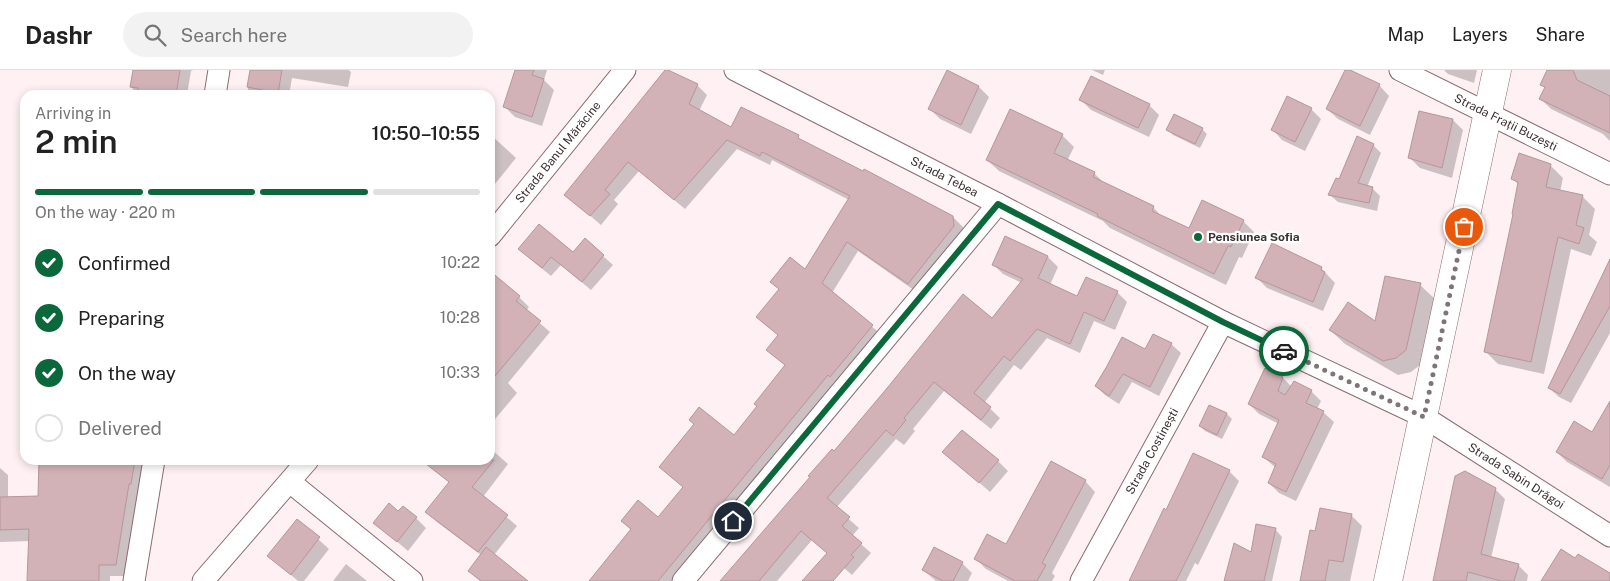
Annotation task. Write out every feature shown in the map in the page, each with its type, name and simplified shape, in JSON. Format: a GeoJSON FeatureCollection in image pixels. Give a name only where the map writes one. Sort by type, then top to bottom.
{"type":"FeatureCollection","features":[{"type":"Feature","properties":{"kind":"street"},"geometry":{"type":"LineString","coordinates":[[216,90],[219,70]]}},
{"type":"Feature","properties":{"kind":"street","name":"Strada Banul Mărăcine"},"geometry":{"type":"LineString","coordinates":[[495,230],[625,70]]}},
{"type":"Feature","properties":{"kind":"street","name":"Strada Țebea"},"geometry":{"type":"LineString","coordinates":[[735,70],[998,204],[1223,322],[1424,417]]}},
{"type":"Feature","properties":{"kind":"street","name":"Strada Frații Buzești"},"geometry":{"type":"LineString","coordinates":[[1400,70],[1610,174]]}},
{"type":"Feature","properties":{"kind":"street"},"geometry":{"type":"LineString","coordinates":[[1388,581],[1497,70]]}},
{"type":"Feature","properties":{"kind":"street"},"geometry":{"type":"LineString","coordinates":[[683,581],[998,204]]}},
{"type":"Feature","properties":{"kind":"street","name":"Strada Costinești"},"geometry":{"type":"LineString","coordinates":[[1081,581],[1223,322]]}},
{"type":"Feature","properties":{"kind":"street","name":"Strada Sabin Drăgoi"},"geometry":{"type":"LineString","coordinates":[[1424,417],[1610,536]]}},
{"type":"Feature","properties":{"kind":"street"},"geometry":{"type":"LineString","coordinates":[[134,581],[153,465]]}},
{"type":"Feature","properties":{"kind":"street"},"geometry":{"type":"LineString","coordinates":[[203,581],[304,465]]}},
{"type":"Feature","properties":{"kind":"street"},"geometry":{"type":"LineString","coordinates":[[290,482],[412,581]]}},
{"type":"Feature","properties":{"kind":"building"},"geometry":{"type":"Polygon","coordinates":[[[133,70],[180,70],[177,90],[138,90],[138,88],[130,87],[133,70]]]}},
{"type":"Feature","properties":{"kind":"building"},"geometry":{"type":"Polygon","coordinates":[[[250,70],[282,70],[279,90],[262,90],[247,87],[250,70]]]}},
{"type":"Feature","properties":{"kind":"building"},"geometry":{"type":"Polygon","coordinates":[[[515,70],[534,70],[532,75],[544,79],[532,117],[503,107],[515,70]]]}},
{"type":"Feature","properties":{"kind":"building"},"geometry":{"type":"Polygon","coordinates":[[[665,70],[698,84],[689,104],[731,127],[741,107],[799,135],[798,138],[863,171],[864,169],[953,216],[954,226],[908,284],[847,242],[822,283],[873,325],[830,377],[828,375],[658,581],[589,581],[631,529],[621,521],[638,500],[658,517],[683,487],[659,467],[694,424],[689,420],[699,407],[734,435],[757,406],[754,404],[785,365],[766,350],[778,335],[756,317],[779,289],[770,282],[790,257],[805,269],[850,196],[762,152],[760,156],[727,140],[674,200],[628,162],[605,190],[610,194],[590,216],[564,195],[665,70]]]}},
{"type":"Feature","properties":{"kind":"building"},"geometry":{"type":"Polygon","coordinates":[[[947,70],[979,86],[961,125],[928,109],[947,70]]]}},
{"type":"Feature","properties":{"kind":"building"},"geometry":{"type":"Polygon","coordinates":[[[1345,70],[1350,70],[1380,84],[1360,126],[1326,109],[1345,70]]]}},
{"type":"Feature","properties":{"kind":"building"},"geometry":{"type":"Polygon","coordinates":[[[1547,70],[1573,70],[1577,80],[1610,96],[1610,133],[1539,99],[1545,87],[1540,85],[1547,70]]]}},
{"type":"Feature","properties":{"kind":"building"},"geometry":{"type":"Polygon","coordinates":[[[1091,76],[1150,104],[1138,128],[1079,100],[1091,76]]]}},
{"type":"Feature","properties":{"kind":"building"},"geometry":{"type":"Polygon","coordinates":[[[1287,96],[1312,108],[1295,142],[1271,130],[1287,96]]]}},
{"type":"Feature","properties":{"kind":"building"},"geometry":{"type":"Polygon","coordinates":[[[1010,109],[1063,134],[1054,153],[1095,172],[1093,177],[1154,206],[1152,211],[1189,228],[1202,200],[1244,220],[1231,247],[1228,246],[1214,274],[1097,216],[1098,214],[986,160],[1010,109]]]}},
{"type":"Feature","properties":{"kind":"building"},"geometry":{"type":"Polygon","coordinates":[[[1419,111],[1453,119],[1442,168],[1408,158],[1419,111]]]}},
{"type":"Feature","properties":{"kind":"building"},"geometry":{"type":"Polygon","coordinates":[[[1174,114],[1203,128],[1195,144],[1166,130],[1174,114]]]}},
{"type":"Feature","properties":{"kind":"building"},"geometry":{"type":"Polygon","coordinates":[[[1357,136],[1374,144],[1358,183],[1373,187],[1369,203],[1328,195],[1336,178],[1339,179],[1357,136]]]}},
{"type":"Feature","properties":{"kind":"building"},"geometry":{"type":"Polygon","coordinates":[[[1519,153],[1551,164],[1546,187],[1583,195],[1576,225],[1584,228],[1579,244],[1558,237],[1531,362],[1484,352],[1513,214],[1518,182],[1511,179],[1519,153]]]}},
{"type":"Feature","properties":{"kind":"building"},"geometry":{"type":"Polygon","coordinates":[[[539,224],[573,252],[585,238],[604,255],[582,282],[551,257],[542,268],[518,249],[539,224]]]}},
{"type":"Feature","properties":{"kind":"building"},"geometry":{"type":"Polygon","coordinates":[[[1005,236],[1048,256],[1038,278],[1077,296],[1086,277],[1118,291],[1104,321],[1084,312],[1070,344],[1037,329],[1010,361],[1004,356],[974,393],[991,407],[981,420],[934,382],[904,418],[906,420],[893,436],[886,430],[827,498],[850,517],[842,526],[862,543],[851,555],[854,557],[833,581],[802,581],[827,553],[801,531],[759,581],[720,581],[810,477],[808,476],[832,449],[834,451],[963,294],[992,318],[1023,279],[992,265],[1005,236]]]}},
{"type":"Feature","properties":{"kind":"building"},"geometry":{"type":"Polygon","coordinates":[[[1272,243],[1322,267],[1321,270],[1325,272],[1313,302],[1255,278],[1272,243]]]}},
{"type":"Feature","properties":{"kind":"building"},"geometry":{"type":"Polygon","coordinates":[[[1610,259],[1610,306],[1560,394],[1548,388],[1610,259]]]}},
{"type":"Feature","properties":{"kind":"building"},"geometry":{"type":"Polygon","coordinates":[[[495,275],[520,296],[516,301],[541,321],[495,376],[495,275]]]}},
{"type":"Feature","properties":{"kind":"building"},"geometry":{"type":"Polygon","coordinates":[[[1385,276],[1421,283],[1406,350],[1396,358],[1383,361],[1329,330],[1348,302],[1375,321],[1385,276]]]}},
{"type":"Feature","properties":{"kind":"building"},"geometry":{"type":"Polygon","coordinates":[[[1153,334],[1172,343],[1150,387],[1123,374],[1109,396],[1095,386],[1122,337],[1145,349],[1153,334]]]}},
{"type":"Feature","properties":{"kind":"building"},"geometry":{"type":"Polygon","coordinates":[[[1265,368],[1283,377],[1278,391],[1285,395],[1294,381],[1312,390],[1306,403],[1324,411],[1286,492],[1268,483],[1276,464],[1262,457],[1279,420],[1248,404],[1265,368]]]}},
{"type":"Feature","properties":{"kind":"building"},"geometry":{"type":"Polygon","coordinates":[[[1610,401],[1610,465],[1602,479],[1556,452],[1574,421],[1592,432],[1610,401]]]}},
{"type":"Feature","properties":{"kind":"building"},"geometry":{"type":"Polygon","coordinates":[[[1209,405],[1227,413],[1217,435],[1199,426],[1209,405]]]}},
{"type":"Feature","properties":{"kind":"building"},"geometry":{"type":"Polygon","coordinates":[[[962,430],[999,460],[979,483],[942,452],[962,430]]]}},
{"type":"Feature","properties":{"kind":"building"},"geometry":{"type":"Polygon","coordinates":[[[1193,453],[1230,470],[1176,581],[1129,581],[1164,508],[1166,510],[1193,453]]]}},
{"type":"Feature","properties":{"kind":"building"},"geometry":{"type":"Polygon","coordinates":[[[1051,461],[1086,480],[1042,563],[1046,565],[1037,581],[1015,581],[974,559],[987,534],[1006,544],[1051,461]]]}},
{"type":"Feature","properties":{"kind":"building"},"geometry":{"type":"Polygon","coordinates":[[[39,465],[134,465],[131,484],[129,484],[116,565],[99,565],[99,581],[27,581],[29,529],[0,530],[0,497],[38,496],[39,465]]]}},
{"type":"Feature","properties":{"kind":"building"},"geometry":{"type":"Polygon","coordinates":[[[427,465],[490,465],[472,487],[508,515],[478,552],[425,512],[449,482],[427,465]]]}},
{"type":"Feature","properties":{"kind":"building"},"geometry":{"type":"Polygon","coordinates":[[[1465,471],[1496,488],[1481,554],[1519,564],[1514,581],[1501,581],[1468,572],[1466,581],[1433,581],[1455,476],[1465,471]]]}},
{"type":"Feature","properties":{"kind":"building"},"geometry":{"type":"Polygon","coordinates":[[[389,503],[398,511],[403,506],[417,517],[397,542],[373,523],[389,503]]]}},
{"type":"Feature","properties":{"kind":"building"},"geometry":{"type":"Polygon","coordinates":[[[1320,508],[1352,514],[1343,562],[1329,560],[1325,581],[1300,581],[1310,530],[1315,531],[1320,508]]]}},
{"type":"Feature","properties":{"kind":"building"},"geometry":{"type":"Polygon","coordinates":[[[297,519],[320,537],[291,575],[267,556],[297,519]]]}},
{"type":"Feature","properties":{"kind":"building"},"geometry":{"type":"Polygon","coordinates":[[[1256,524],[1276,528],[1264,581],[1224,581],[1234,543],[1251,552],[1256,524]]]}},
{"type":"Feature","properties":{"kind":"building"},"geometry":{"type":"Polygon","coordinates":[[[486,547],[528,581],[481,581],[468,571],[486,547]]]}},
{"type":"Feature","properties":{"kind":"building"},"geometry":{"type":"Polygon","coordinates":[[[934,547],[963,562],[953,581],[943,581],[922,570],[934,547]]]}},
{"type":"Feature","properties":{"kind":"building"},"geometry":{"type":"Polygon","coordinates":[[[1561,549],[1575,558],[1578,554],[1610,573],[1610,581],[1541,581],[1561,549]]]}},
{"type":"Feature","properties":{"kind":"way so far"},"geometry":{"type":"LineString","coordinates":[[1284,351],[1424,417],[1464,227]]}},
{"type":"Feature","properties":{"kind":"place","name":"Pensiunea Sofia"},"geometry":{"type":"Point","coordinates":[1198,237]}},
{"type":"Feature","properties":{"kind":"route"},"geometry":{"type":"LineString","coordinates":[[733,521],[998,204],[1223,322],[1284,351]]}}]}
